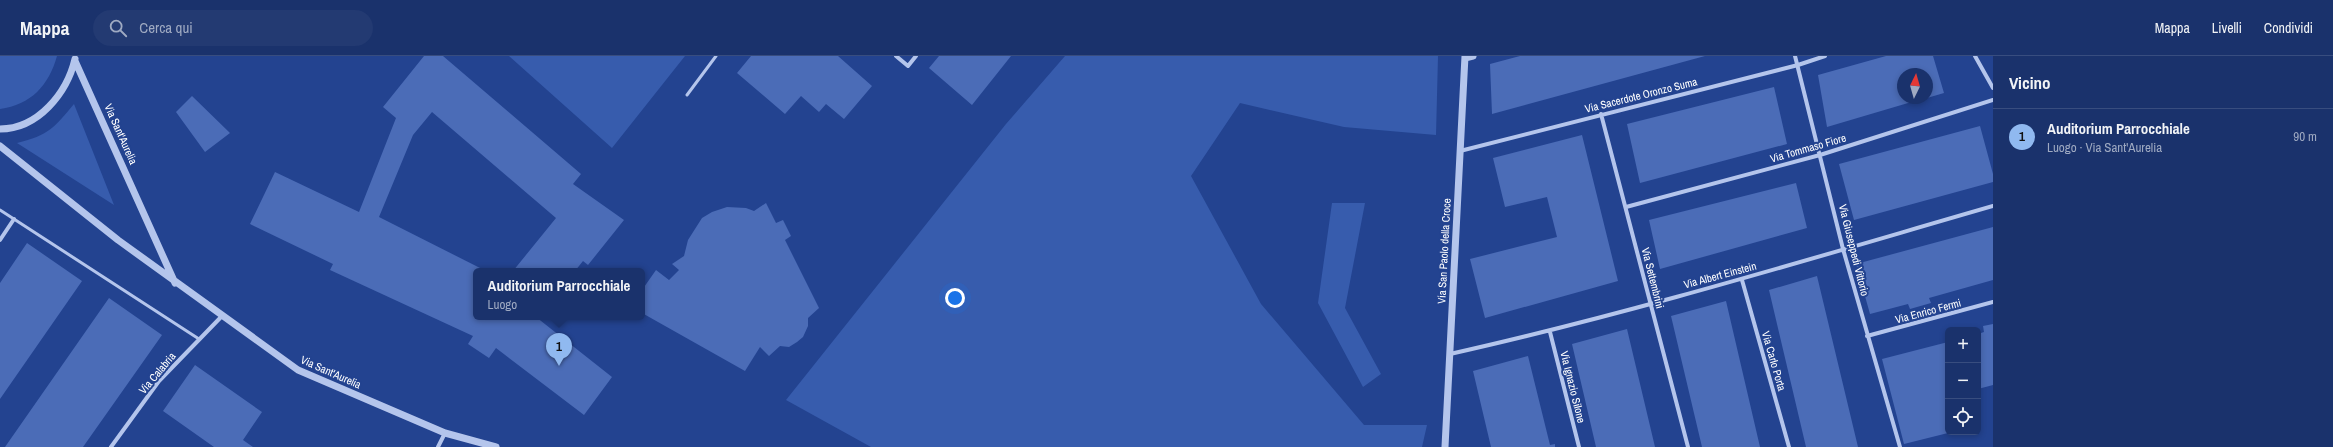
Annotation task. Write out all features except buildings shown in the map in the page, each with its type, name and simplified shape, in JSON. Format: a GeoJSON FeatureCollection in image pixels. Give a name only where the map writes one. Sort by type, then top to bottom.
{"type":"FeatureCollection","features":[{"type":"Feature","properties":{"kind":"street"},"geometry":{"type":"LineString","coordinates":[[896,56],[908,66],[916,56]]}},
{"type":"Feature","properties":{"kind":"street"},"geometry":{"type":"LineString","coordinates":[[1465,57],[1473,56]]}},
{"type":"Feature","properties":{"kind":"street","name":"Via Giuseppedi Vittorio"},"geometry":{"type":"LineString","coordinates":[[1795,56],[1843,249],[1900,447]]}},
{"type":"Feature","properties":{"kind":"street","name":"Via Sacerdote Oronzo Suma"},"geometry":{"type":"LineString","coordinates":[[1460,151],[1798,65],[1825,56]]}},
{"type":"Feature","properties":{"kind":"street"},"geometry":{"type":"LineString","coordinates":[[1975,56],[1993,88]]}},
{"type":"Feature","properties":{"kind":"street","name":"Via San Paolo della Croce"},"geometry":{"type":"LineString","coordinates":[[1445,447],[1465,57]]}},
{"type":"Feature","properties":{"kind":"street"},"geometry":{"type":"LineString","coordinates":[[0,129],[29,121],[50,106],[66,85],[75,58]]}},
{"type":"Feature","properties":{"kind":"street","name":"Via Sant'Aurelia"},"geometry":{"type":"LineString","coordinates":[[75,58],[176,283]]}},
{"type":"Feature","properties":{"kind":"street","name":"Via Tommaso Fiore"},"geometry":{"type":"LineString","coordinates":[[1626,207],[1820,155],[1993,100]]}},
{"type":"Feature","properties":{"kind":"street","name":"Via Settembrini"},"geometry":{"type":"LineString","coordinates":[[1601,114],[1688,447]]}},
{"type":"Feature","properties":{"kind":"street","name":"Via Sant'Aurelia"},"geometry":{"type":"LineString","coordinates":[[0,146],[118,240],[298,370],[446,433],[496,447]]}},
{"type":"Feature","properties":{"kind":"street","name":"Via Albert Einstein"},"geometry":{"type":"LineString","coordinates":[[1450,354],[1550,332],[1650,302],[1742,280],[1993,206]]}},
{"type":"Feature","properties":{"kind":"street"},"geometry":{"type":"LineString","coordinates":[[0,240],[14,220]]}},
{"type":"Feature","properties":{"kind":"street","name":"Via Carlo Porta"},"geometry":{"type":"LineString","coordinates":[[1742,280],[1789,447]]}},
{"type":"Feature","properties":{"kind":"street","name":"Via Enrico Fermi"},"geometry":{"type":"LineString","coordinates":[[1867,336],[1993,302]]}},
{"type":"Feature","properties":{"kind":"street","name":"Via Calabria"},"geometry":{"type":"LineString","coordinates":[[111,447],[159,382],[222,316]]}},
{"type":"Feature","properties":{"kind":"street","name":"Via Ignazio Silone"},"geometry":{"type":"LineString","coordinates":[[1550,332],[1580,447]]}},
{"type":"Feature","properties":{"kind":"street"},"geometry":{"type":"LineString","coordinates":[[438,447],[446,433]]}},
{"type":"Feature","properties":{"kind":"lane"},"geometry":{"type":"LineString","coordinates":[[687,95],[716,56]]}},
{"type":"Feature","properties":{"kind":"lane"},"geometry":{"type":"LineString","coordinates":[[0,210],[199,339]]}},
{"type":"Feature","properties":{"kind":"shaded area"},"geometry":{"type":"Polygon","coordinates":[[[0,56],[57,56],[49,76],[37,92],[21,103],[0,109],[0,56]]]}},
{"type":"Feature","properties":{"kind":"shaded area"},"geometry":{"type":"Polygon","coordinates":[[[509,56],[685,56],[612,148],[509,56]]]}},
{"type":"Feature","properties":{"kind":"shaded area"},"geometry":{"type":"Polygon","coordinates":[[[1065,56],[1438,56],[1436,135],[1344,127],[1240,103],[1191,176],[1261,304],[1364,425],[1427,425],[1422,447],[871,447],[786,400],[1006,124],[1065,56]]]}},
{"type":"Feature","properties":{"kind":"shaded area"},"geometry":{"type":"Polygon","coordinates":[[[74,104],[114,205],[17,143],[37,137],[50,130],[74,104]]]}},
{"type":"Feature","properties":{"kind":"shaded area"},"geometry":{"type":"Polygon","coordinates":[[[1332,203],[1365,203],[1345,308],[1381,374],[1363,387],[1318,303],[1332,203]]]}},
{"type":"Feature","properties":{"kind":"place","name":"Auditorium Parrocchiale"},"geometry":{"type":"Point","coordinates":[559,366]}}]}
